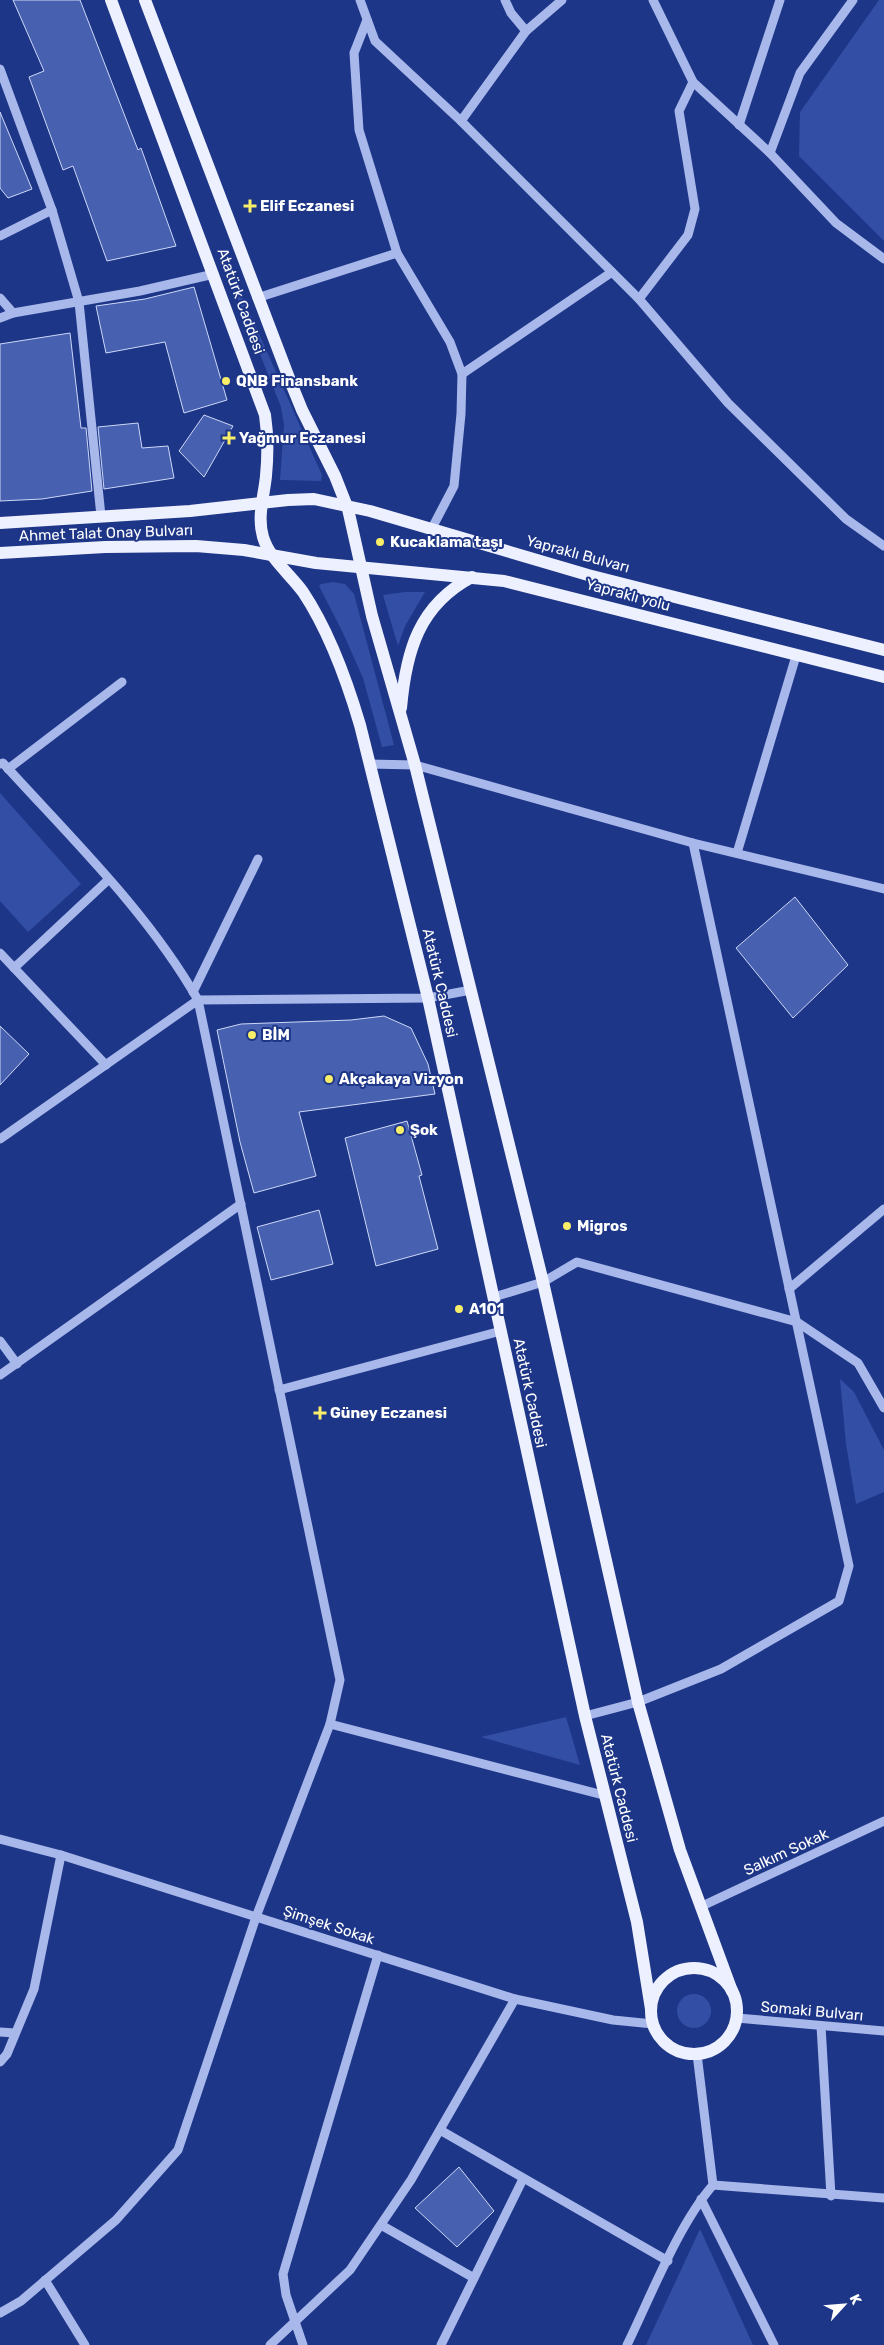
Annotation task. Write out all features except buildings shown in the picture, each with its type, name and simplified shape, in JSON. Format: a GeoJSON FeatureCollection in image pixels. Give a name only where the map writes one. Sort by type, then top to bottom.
{"type":"FeatureCollection","features":[{"type":"Feature","properties":{"kind":"main road","name":"Atatürk Caddesi"},"geometry":{"type":"LineString","coordinates":[[111,0],[265,415],[268,452],[262,503],[261,525],[263,536],[273,555],[303,592],[328,639],[354,704],[428,998],[467,1183],[494,1297],[537,1504],[603,1795],[637,1922],[651,2009]]}},
{"type":"Feature","properties":{"kind":"main road","name":"Atatürk Caddesi"},"geometry":{"type":"LineString","coordinates":[[145,0],[257,298],[302,410],[335,476],[347,506],[360,567],[414,765],[543,1282],[638,1702],[680,1850],[732,1991]]}},
{"type":"Feature","properties":{"kind":"main road","name":"Yapraklı Bulvarı"},"geometry":{"type":"LineString","coordinates":[[262,503],[314,499],[347,506],[588,575],[884,650]]}},
{"type":"Feature","properties":{"kind":"main road","name":"Ahmet Talat Onay Bulvarı"},"geometry":{"type":"LineString","coordinates":[[0,523],[190,511],[262,503]]}},
{"type":"Feature","properties":{"kind":"main road","name":"Ahmet Talat Onay Bulvarı"},"geometry":{"type":"LineString","coordinates":[[0,553],[146,545],[196,546],[273,555]]}},
{"type":"Feature","properties":{"kind":"main road"},"geometry":{"type":"LineString","coordinates":[[273,555],[316,563],[360,567]]}},
{"type":"Feature","properties":{"kind":"main road","name":"Yapraklı yolu"},"geometry":{"type":"LineString","coordinates":[[360,567],[504,581],[884,677]]}},
{"type":"Feature","properties":{"kind":"main road"},"geometry":{"type":"LineString","coordinates":[[400,715],[406,667],[414,639],[428,614],[446,594],[472,577]]}},
{"type":"Feature","properties":{"kind":"main road"},"geometry":{"type":"LineString","coordinates":[[699,1968],[712,1972],[724,1980],[732,1991],[737,2004],[737,2018],[732,2031],[723,2043],[711,2051],[697,2054],[683,2053],[670,2047],[659,2037],[653,2024],[651,2009],[654,1995],[661,1983],[672,1974],[685,1969],[699,1968]]}},
{"type":"Feature","properties":{"kind":"street"},"geometry":{"type":"LineString","coordinates":[[360,0],[375,41],[461,121],[639,299],[728,403],[846,519],[884,546]]}},
{"type":"Feature","properties":{"kind":"street"},"geometry":{"type":"LineString","coordinates":[[505,0],[511,13],[526,32]]}},
{"type":"Feature","properties":{"kind":"street"},"geometry":{"type":"LineString","coordinates":[[461,121],[526,32],[562,0]]}},
{"type":"Feature","properties":{"kind":"street"},"geometry":{"type":"LineString","coordinates":[[653,0],[693,82],[770,153],[836,222],[884,259]]}},
{"type":"Feature","properties":{"kind":"street"},"geometry":{"type":"LineString","coordinates":[[739,125],[780,0]]}},
{"type":"Feature","properties":{"kind":"street"},"geometry":{"type":"LineString","coordinates":[[770,153],[800,73],[853,0]]}},
{"type":"Feature","properties":{"kind":"street"},"geometry":{"type":"LineString","coordinates":[[368,20],[354,53],[359,130],[397,253],[450,342],[462,374],[461,414],[454,486],[431,530]]}},
{"type":"Feature","properties":{"kind":"street"},"geometry":{"type":"LineString","coordinates":[[0,69],[52,210],[79,302],[101,516]]}},
{"type":"Feature","properties":{"kind":"street"},"geometry":{"type":"LineString","coordinates":[[639,299],[688,235],[695,208],[679,111],[693,82]]}},
{"type":"Feature","properties":{"kind":"street"},"geometry":{"type":"LineString","coordinates":[[0,236],[52,210]]}},
{"type":"Feature","properties":{"kind":"street"},"geometry":{"type":"LineString","coordinates":[[257,298],[397,253]]}},
{"type":"Feature","properties":{"kind":"street"},"geometry":{"type":"LineString","coordinates":[[462,374],[612,272]]}},
{"type":"Feature","properties":{"kind":"street"},"geometry":{"type":"LineString","coordinates":[[0,318],[13,313],[140,291],[214,274]]}},
{"type":"Feature","properties":{"kind":"street"},"geometry":{"type":"LineString","coordinates":[[0,298],[13,313]]}},
{"type":"Feature","properties":{"kind":"street"},"geometry":{"type":"LineString","coordinates":[[737,854],[796,656]]}},
{"type":"Feature","properties":{"kind":"street"},"geometry":{"type":"LineString","coordinates":[[0,2313],[21,2301],[116,2220],[178,2150],[256,1917],[330,1724],[340,1680],[196,996],[172,957],[108,880],[4,766],[122,682]]}},
{"type":"Feature","properties":{"kind":"street"},"geometry":{"type":"LineString","coordinates":[[369,764],[414,765],[693,843],[884,889]]}},
{"type":"Feature","properties":{"kind":"street"},"geometry":{"type":"LineString","coordinates":[[585,1716],[638,1702],[721,1669],[839,1601],[849,1566],[693,843]]}},
{"type":"Feature","properties":{"kind":"street"},"geometry":{"type":"LineString","coordinates":[[0,1139],[106,1065],[196,996],[258,859]]}},
{"type":"Feature","properties":{"kind":"street"},"geometry":{"type":"LineString","coordinates":[[14,968],[108,880]]}},
{"type":"Feature","properties":{"kind":"street"},"geometry":{"type":"LineString","coordinates":[[0,953],[106,1065]]}},
{"type":"Feature","properties":{"kind":"street"},"geometry":{"type":"LineString","coordinates":[[196,996],[428,998],[471,990]]}},
{"type":"Feature","properties":{"kind":"street"},"geometry":{"type":"LineString","coordinates":[[0,1375],[241,1204]]}},
{"type":"Feature","properties":{"kind":"street"},"geometry":{"type":"LineString","coordinates":[[789,1289],[884,1209]]}},
{"type":"Feature","properties":{"kind":"street"},"geometry":{"type":"LineString","coordinates":[[494,1297],[543,1282],[577,1262],[797,1322],[858,1363],[884,1408]]}},
{"type":"Feature","properties":{"kind":"street"},"geometry":{"type":"LineString","coordinates":[[279,1390],[501,1331]]}},
{"type":"Feature","properties":{"kind":"street"},"geometry":{"type":"LineString","coordinates":[[0,1341],[17,1364]]}},
{"type":"Feature","properties":{"kind":"street"},"geometry":{"type":"LineString","coordinates":[[330,1724],[603,1795]]}},
{"type":"Feature","properties":{"kind":"street","name":"Salkım Sokak"},"geometry":{"type":"LineString","coordinates":[[700,1907],[884,1822]]}},
{"type":"Feature","properties":{"kind":"street","name":"Şimşek Sokak"},"geometry":{"type":"LineString","coordinates":[[0,1839],[61,1855],[515,1999],[613,2020],[653,2024]]}},
{"type":"Feature","properties":{"kind":"street"},"geometry":{"type":"LineString","coordinates":[[0,2062],[16,2033],[34,1989],[61,1855]]}},
{"type":"Feature","properties":{"kind":"street"},"geometry":{"type":"LineString","coordinates":[[303,2345],[286,2295],[283,2274],[378,1955]]}},
{"type":"Feature","properties":{"kind":"street"},"geometry":{"type":"LineString","coordinates":[[270,2345],[350,2270],[411,2180],[515,1999]]}},
{"type":"Feature","properties":{"kind":"street","name":"Somaki Bulvarı"},"geometry":{"type":"LineString","coordinates":[[737,2018],[884,2031]]}},
{"type":"Feature","properties":{"kind":"street"},"geometry":{"type":"LineString","coordinates":[[820,2026],[831,2195]]}},
{"type":"Feature","properties":{"kind":"street"},"geometry":{"type":"LineString","coordinates":[[0,2032],[16,2033]]}},
{"type":"Feature","properties":{"kind":"street"},"geometry":{"type":"LineString","coordinates":[[628,2345],[668,2261],[701,2199],[713,2185],[697,2054]]}},
{"type":"Feature","properties":{"kind":"street"},"geometry":{"type":"LineString","coordinates":[[440,2130],[668,2261]]}},
{"type":"Feature","properties":{"kind":"street"},"geometry":{"type":"LineString","coordinates":[[441,2345],[524,2179]]}},
{"type":"Feature","properties":{"kind":"street"},"geometry":{"type":"LineString","coordinates":[[713,2185],[884,2198]]}},
{"type":"Feature","properties":{"kind":"street"},"geometry":{"type":"LineString","coordinates":[[701,2199],[774,2345]]}},
{"type":"Feature","properties":{"kind":"street"},"geometry":{"type":"LineString","coordinates":[[381,2225],[474,2278]]}},
{"type":"Feature","properties":{"kind":"street"},"geometry":{"type":"LineString","coordinates":[[45,2280],[85,2345]]}},
{"type":"Feature","properties":{"kind":"shaded area"},"geometry":{"type":"Polygon","coordinates":[[[879,0],[884,0],[884,241],[799,156],[800,112],[879,0]]]}},
{"type":"Feature","properties":{"kind":"shaded area"},"geometry":{"type":"Polygon","coordinates":[[[234,278],[322,475],[321,481],[280,480],[284,425],[281,407],[230,279],[234,278]]]}},
{"type":"Feature","properties":{"kind":"shaded area"},"geometry":{"type":"Polygon","coordinates":[[[333,582],[345,584],[354,594],[394,745],[382,747],[363,678],[319,586],[333,582]]]}},
{"type":"Feature","properties":{"kind":"shaded area"},"geometry":{"type":"Polygon","coordinates":[[[425,592],[405,626],[398,646],[383,595],[425,592]]]}},
{"type":"Feature","properties":{"kind":"shaded area"},"geometry":{"type":"Polygon","coordinates":[[[0,793],[81,884],[28,932],[0,901],[0,793]]]}},
{"type":"Feature","properties":{"kind":"shaded area"},"geometry":{"type":"Polygon","coordinates":[[[840,1379],[854,1392],[884,1450],[884,1492],[856,1504],[846,1444],[840,1379]]]}},
{"type":"Feature","properties":{"kind":"shaded area"},"geometry":{"type":"Polygon","coordinates":[[[566,1717],[580,1765],[481,1737],[566,1717]]]}},
{"type":"Feature","properties":{"kind":"shaded area"},"geometry":{"type":"Polygon","coordinates":[[[694,1994],[706,1999],[711,2011],[706,2023],[694,2028],[682,2023],[677,2011],[682,1999],[694,1994]]]}},
{"type":"Feature","properties":{"kind":"shaded area"},"geometry":{"type":"Polygon","coordinates":[[[700,2229],[753,2345],[646,2345],[700,2229]]]}},
{"type":"Feature","properties":{"kind":"place","name":"Elif Eczanesi"},"geometry":{"type":"Point","coordinates":[250,206]}},
{"type":"Feature","properties":{"kind":"place","name":"QNB Finansbank"},"geometry":{"type":"Point","coordinates":[226,381]}},
{"type":"Feature","properties":{"kind":"place","name":"Yağmur Eczanesi"},"geometry":{"type":"Point","coordinates":[229,438]}},
{"type":"Feature","properties":{"kind":"place","name":"Kucaklama taşı"},"geometry":{"type":"Point","coordinates":[380,542]}},
{"type":"Feature","properties":{"kind":"place","name":"BİM"},"geometry":{"type":"Point","coordinates":[252,1035]}},
{"type":"Feature","properties":{"kind":"place","name":"Akçakaya Vizyon"},"geometry":{"type":"Point","coordinates":[329,1079]}},
{"type":"Feature","properties":{"kind":"place","name":"Şok"},"geometry":{"type":"Point","coordinates":[400,1130]}},
{"type":"Feature","properties":{"kind":"place","name":"Migros"},"geometry":{"type":"Point","coordinates":[567,1226]}},
{"type":"Feature","properties":{"kind":"place","name":"A101"},"geometry":{"type":"Point","coordinates":[459,1309]}},
{"type":"Feature","properties":{"kind":"place","name":"Güney Eczanesi"},"geometry":{"type":"Point","coordinates":[320,1413]}}]}
